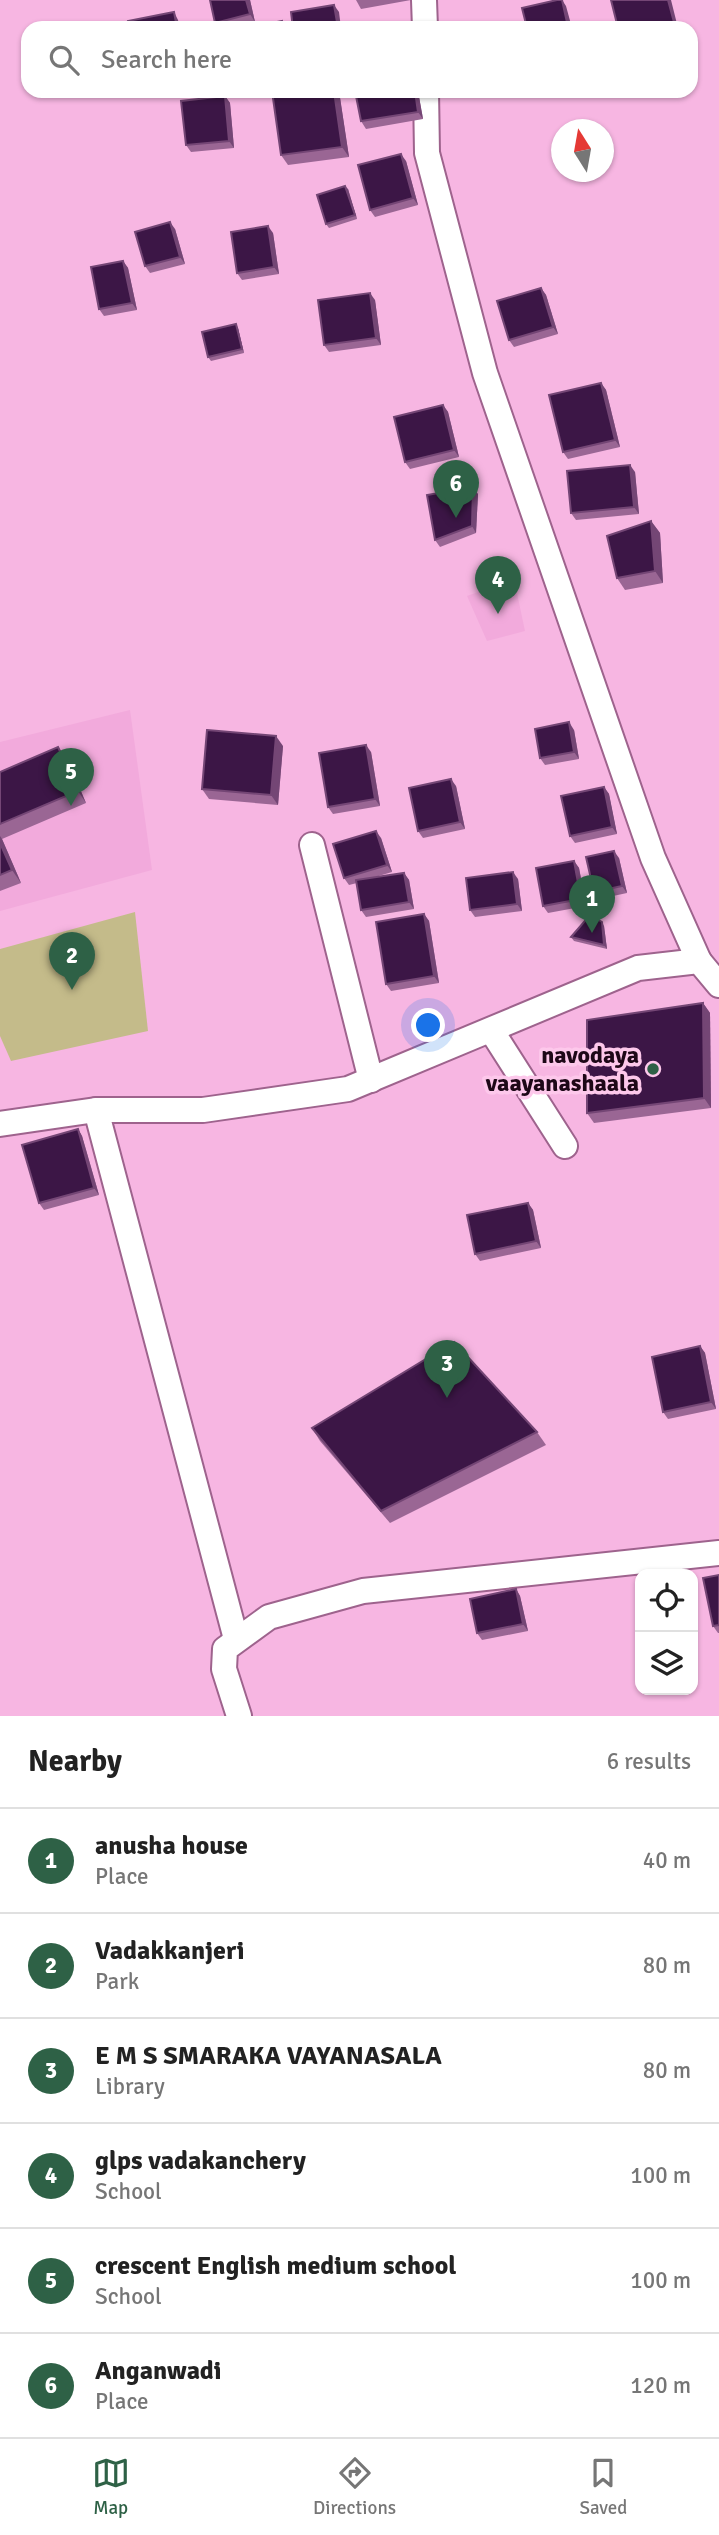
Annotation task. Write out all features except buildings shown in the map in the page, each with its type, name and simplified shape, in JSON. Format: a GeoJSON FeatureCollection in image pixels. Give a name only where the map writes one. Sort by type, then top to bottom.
{"type":"FeatureCollection","features":[{"type":"Feature","properties":{"kind":"street"},"geometry":{"type":"LineString","coordinates":[[424,0],[425,21]]}},
{"type":"Feature","properties":{"kind":"street"},"geometry":{"type":"LineString","coordinates":[[426,98],[427,153],[485,373],[653,858],[699,961],[719,985]]}},
{"type":"Feature","properties":{"kind":"street"},"geometry":{"type":"LineString","coordinates":[[312,845],[371,1080]]}},
{"type":"Feature","properties":{"kind":"street"},"geometry":{"type":"LineString","coordinates":[[0,1124],[96,1110],[203,1110],[348,1089],[638,968],[699,961]]}},
{"type":"Feature","properties":{"kind":"street"},"geometry":{"type":"LineString","coordinates":[[491,1030],[565,1146]]}},
{"type":"Feature","properties":{"kind":"street"},"geometry":{"type":"LineString","coordinates":[[96,1110],[236,1639]]}},
{"type":"Feature","properties":{"kind":"street"},"geometry":{"type":"LineString","coordinates":[[239,1716],[224,1669],[225,1649],[269,1617],[363,1591],[719,1553]]}},
{"type":"Feature","properties":{"kind":"shaded area"},"geometry":{"type":"Polygon","coordinates":[[[514,579],[525,631],[487,641],[467,596],[514,579]]]}},
{"type":"Feature","properties":{"kind":"shaded area"},"geometry":{"type":"Polygon","coordinates":[[[130,710],[152,870],[0,911],[0,742],[130,710]]]}},
{"type":"Feature","properties":{"kind":"shaded area"},"geometry":{"type":"Polygon","coordinates":[[[135,912],[148,1031],[11,1061],[0,1036],[0,949],[135,912]]]}},
{"type":"Feature","properties":{"kind":"place","name":"Anganwadi"},"geometry":{"type":"Point","coordinates":[456,518]}},
{"type":"Feature","properties":{"kind":"place","name":"glps vadakanchery"},"geometry":{"type":"Point","coordinates":[498,614]}},
{"type":"Feature","properties":{"kind":"place","name":"crescent English medium school"},"geometry":{"type":"Point","coordinates":[71,806]}},
{"type":"Feature","properties":{"kind":"place","name":"anusha house"},"geometry":{"type":"Point","coordinates":[592,933]}},
{"type":"Feature","properties":{"kind":"place","name":"Vadakkanjeri"},"geometry":{"type":"Point","coordinates":[72,990]}},
{"type":"Feature","properties":{"kind":"place","name":"navodaya vaayanashaala"},"geometry":{"type":"Point","coordinates":[653,1069]}},
{"type":"Feature","properties":{"kind":"place","name":"E M S SMARAKA VAYANASALA"},"geometry":{"type":"Point","coordinates":[447,1398]}}]}
